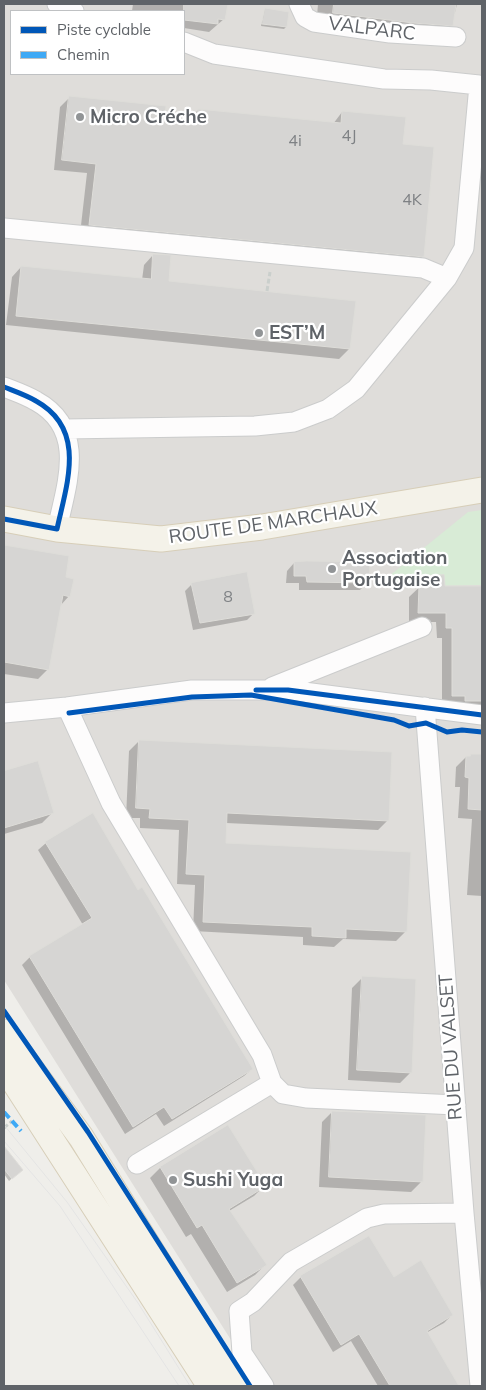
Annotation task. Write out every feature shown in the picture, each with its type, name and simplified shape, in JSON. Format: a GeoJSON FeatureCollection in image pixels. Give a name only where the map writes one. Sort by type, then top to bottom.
{"type":"FeatureCollection","features":[{"type":"Feature","properties":{"kind":"main road","name":"ROUTE DE MARCHAUX"},"geometry":{"type":"LineString","coordinates":[[4,519],[57,529],[161,539],[262,527],[482,490]]}},
{"type":"Feature","properties":{"kind":"main road"},"geometry":{"type":"LineString","coordinates":[[4,1032],[81,1137],[234,1386]]}},
{"type":"Feature","properties":{"kind":"main road"},"geometry":{"type":"LineString","coordinates":[[4,1066],[210,1386]]}},
{"type":"Feature","properties":{"kind":"street"},"geometry":{"type":"LineString","coordinates":[[57,4],[72,10]]}},
{"type":"Feature","properties":{"kind":"street","name":"VALPARC"},"geometry":{"type":"LineString","coordinates":[[299,4],[305,17],[314,22],[390,33],[456,37]]}},
{"type":"Feature","properties":{"kind":"street"},"geometry":{"type":"LineString","coordinates":[[65,429],[255,426],[294,422],[328,409],[356,389],[447,278],[464,248],[479,86],[431,80],[375,78],[214,54],[185,42]]}},
{"type":"Feature","properties":{"kind":"street"},"geometry":{"type":"LineString","coordinates":[[4,228],[423,268],[447,278]]}},
{"type":"Feature","properties":{"kind":"street"},"geometry":{"type":"LineString","coordinates":[[4,387],[36,401],[53,414],[65,429],[70,446],[70,462],[57,529]]}},
{"type":"Feature","properties":{"kind":"street"},"geometry":{"type":"LineString","coordinates":[[264,690],[422,628]]}},
{"type":"Feature","properties":{"kind":"street"},"geometry":{"type":"LineString","coordinates":[[4,713],[67,707],[192,690],[288,690],[482,715]]}},
{"type":"Feature","properties":{"kind":"street"},"geometry":{"type":"LineString","coordinates":[[67,707],[111,803],[262,1055],[272,1083],[283,1094],[306,1098],[456,1104]]}},
{"type":"Feature","properties":{"kind":"street","name":"RUE DU VALSET"},"geometry":{"type":"LineString","coordinates":[[425,707],[456,1104],[470,1220],[478,1319],[480,1386]]}},
{"type":"Feature","properties":{"kind":"street"},"geometry":{"type":"LineString","coordinates":[[138,1164],[272,1083]]}},
{"type":"Feature","properties":{"kind":"street"},"geometry":{"type":"LineString","coordinates":[[264,1386],[242,1353],[239,1311],[252,1302],[291,1262],[367,1218],[384,1214],[470,1220]]}},
{"type":"Feature","properties":{"kind":"path"},"geometry":{"type":"LineString","coordinates":[[4,1128],[12,1121]]}},
{"type":"Feature","properties":{"kind":"shaded area"},"geometry":{"type":"Polygon","coordinates":[[[4,4],[482,4],[482,1386],[260,1386],[4,980],[4,4]]]}},
{"type":"Feature","properties":{"kind":"green space"},"geometry":{"type":"Polygon","coordinates":[[[482,510],[482,585],[387,587],[388,577],[468,512],[482,510]]]}},
{"type":"Feature","properties":{"kind":"building"},"geometry":{"type":"Polygon","coordinates":[[[184,4],[228,4],[225,20],[218,19],[218,24],[185,20],[184,4]]]}},
{"type":"Feature","properties":{"kind":"building"},"geometry":{"type":"Polygon","coordinates":[[[334,4],[456,4],[453,26],[333,13],[334,4]]]}},
{"type":"Feature","properties":{"kind":"building"},"geometry":{"type":"Polygon","coordinates":[[[265,8],[289,12],[287,27],[262,24],[265,8]]]}},
{"type":"Feature","properties":{"kind":"building"},"geometry":{"type":"Polygon","coordinates":[[[69,96],[166,106],[165,117],[197,120],[198,109],[341,123],[342,111],[406,117],[403,144],[434,147],[424,257],[89,225],[96,164],[62,160],[69,96]]]}},
{"type":"Feature","properties":{"kind":"building"},"geometry":{"type":"Polygon","coordinates":[[[153,254],[171,255],[169,281],[356,301],[350,349],[16,316],[21,266],[151,279],[153,254]]]}},
{"type":"Feature","properties":{"kind":"building"},"geometry":{"type":"Polygon","coordinates":[[[4,545],[69,556],[66,577],[74,579],[70,597],[63,595],[49,670],[4,662],[4,545]]]}},
{"type":"Feature","properties":{"kind":"building","name":"Association Portugaise"},"geometry":{"type":"Polygon","coordinates":[[[294,562],[370,562],[369,583],[307,582],[306,576],[294,576],[294,562]]]}},
{"type":"Feature","properties":{"kind":"building"},"geometry":{"type":"Polygon","coordinates":[[[247,572],[255,614],[200,623],[191,583],[247,572]]]}},
{"type":"Feature","properties":{"kind":"building"},"geometry":{"type":"Polygon","coordinates":[[[444,575],[445,586],[482,586],[482,701],[465,701],[465,696],[452,696],[452,628],[446,628],[446,613],[418,613],[419,586],[430,586],[429,576],[444,575]]]}},
{"type":"Feature","properties":{"kind":"building"},"geometry":{"type":"Polygon","coordinates":[[[139,740],[392,752],[389,821],[227,813],[226,843],[411,852],[407,932],[346,929],[346,938],[312,936],[312,927],[203,922],[205,875],[186,874],[189,820],[149,818],[150,809],[136,808],[139,740]]]}},
{"type":"Feature","properties":{"kind":"building"},"geometry":{"type":"Polygon","coordinates":[[[482,754],[482,810],[468,809],[469,778],[465,777],[466,756],[482,754]]]}},
{"type":"Feature","properties":{"kind":"building"},"geometry":{"type":"Polygon","coordinates":[[[38,761],[54,813],[4,828],[4,771],[38,761]]]}},
{"type":"Feature","properties":{"kind":"building"},"geometry":{"type":"Polygon","coordinates":[[[93,813],[138,890],[142,887],[253,1069],[172,1119],[164,1107],[133,1127],[29,956],[92,918],[45,842],[93,813]]]}},
{"type":"Feature","properties":{"kind":"building"},"geometry":{"type":"Polygon","coordinates":[[[362,976],[416,979],[412,1073],[357,1070],[362,976]]]}},
{"type":"Feature","properties":{"kind":"building"},"geometry":{"type":"Polygon","coordinates":[[[332,1111],[426,1115],[423,1182],[329,1177],[332,1111]]]}},
{"type":"Feature","properties":{"kind":"building"},"geometry":{"type":"Polygon","coordinates":[[[228,1125],[266,1186],[229,1209],[267,1265],[237,1283],[202,1225],[197,1228],[160,1167],[228,1125]]]}},
{"type":"Feature","properties":{"kind":"building"},"geometry":{"type":"Polygon","coordinates":[[[4,1146],[23,1170],[12,1179],[4,1169],[4,1146]]]}},
{"type":"Feature","properties":{"kind":"building"},"geometry":{"type":"Polygon","coordinates":[[[369,1236],[394,1277],[421,1260],[453,1315],[427,1331],[459,1386],[390,1386],[359,1334],[341,1345],[300,1276],[369,1236]]]}},
{"type":"Feature","properties":{"kind":"tram line"},"geometry":{"type":"LineString","coordinates":[[4,1125],[67,1202],[138,1303],[190,1386]]}},
{"type":"Feature","properties":{"kind":"tram line"},"geometry":{"type":"LineString","coordinates":[[4,1141],[60,1206],[179,1386]]}},
{"type":"Feature","properties":{"kind":"marked path"},"geometry":{"type":"LineString","coordinates":[[4,1112],[21,1131]]}},
{"type":"Feature","properties":{"kind":"cycle path"},"geometry":{"type":"LineString","coordinates":[[4,387],[36,401],[52,413],[62,426],[68,442],[69,458],[65,494],[57,529],[4,519]]}},
{"type":"Feature","properties":{"kind":"cycle path"},"geometry":{"type":"LineString","coordinates":[[256,690],[288,690],[482,715]]}},
{"type":"Feature","properties":{"kind":"cycle path"},"geometry":{"type":"LineString","coordinates":[[69,713],[192,697],[251,695],[394,720],[409,726],[426,723],[447,732],[462,730],[482,732]]}},
{"type":"Feature","properties":{"kind":"cycle path"},"geometry":{"type":"LineString","coordinates":[[4,1011],[88,1132],[250,1386]]}},
{"type":"Feature","properties":{"kind":"place","name":"Micro Créche"},"geometry":{"type":"Point","coordinates":[80,117]}},
{"type":"Feature","properties":{"kind":"place","name":"EST’M"},"geometry":{"type":"Point","coordinates":[259,333]}},
{"type":"Feature","properties":{"kind":"place","name":"Association Portugaise"},"geometry":{"type":"Point","coordinates":[332,569]}},
{"type":"Feature","properties":{"kind":"place","name":"Sushi Yuga"},"geometry":{"type":"Point","coordinates":[173,1180]}}]}
